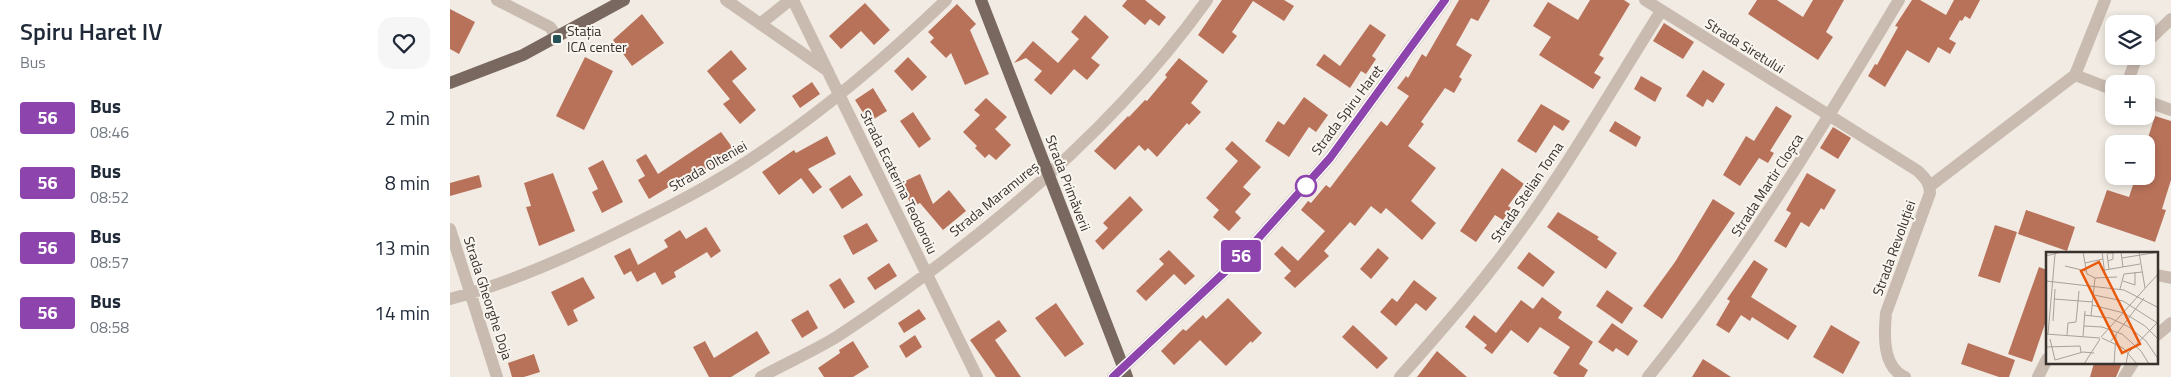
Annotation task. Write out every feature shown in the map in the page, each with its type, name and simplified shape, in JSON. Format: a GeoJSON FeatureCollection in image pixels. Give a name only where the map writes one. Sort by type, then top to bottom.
{"type":"FeatureCollection","features":[{"type":"Feature","properties":{"kind":"main road"},"geometry":{"type":"LineString","coordinates":[[450,83],[523,54],[624,0]]}},
{"type":"Feature","properties":{"kind":"main road","name":"Strada Primăverii"},"geometry":{"type":"LineString","coordinates":[[981,0],[1125,372]]}},
{"type":"Feature","properties":{"kind":"street"},"geometry":{"type":"LineString","coordinates":[[497,0],[550,27],[557,37]]}},
{"type":"Feature","properties":{"kind":"street"},"geometry":{"type":"LineString","coordinates":[[726,0],[829,72]]}},
{"type":"Feature","properties":{"kind":"street"},"geometry":{"type":"LineString","coordinates":[[760,24],[790,0]]}},
{"type":"Feature","properties":{"kind":"street","name":"Strada Ecaterina Teodoroiu"},"geometry":{"type":"LineString","coordinates":[[794,0],[976,377]]}},
{"type":"Feature","properties":{"kind":"street","name":"Strada Olteniei"},"geometry":{"type":"LineString","coordinates":[[450,299],[471,294],[558,261],[695,194],[766,150],[840,93],[891,52],[946,0]]}},
{"type":"Feature","properties":{"kind":"street","name":"Strada Maramureș"},"geometry":{"type":"LineString","coordinates":[[761,377],[836,337],[926,274],[1048,175],[1133,92],[1207,0]]}},
{"type":"Feature","properties":{"kind":"street","name":"Strada Spiru Haret"},"geometry":{"type":"LineString","coordinates":[[1113,377],[1125,372],[1246,252],[1330,158],[1445,0]]}},
{"type":"Feature","properties":{"kind":"street","name":"Strada Siretului"},"geometry":{"type":"LineString","coordinates":[[1645,0],[1829,116]]}},
{"type":"Feature","properties":{"kind":"street","name":"Strada Martir Cloșca"},"geometry":{"type":"LineString","coordinates":[[1648,377],[1692,322],[1758,227],[1829,116],[1899,0]]}},
{"type":"Feature","properties":{"kind":"street"},"geometry":{"type":"LineString","coordinates":[[1829,116],[1918,171],[1930,186],[2075,75],[2105,0]]}},
{"type":"Feature","properties":{"kind":"street","name":"Strada Stelian Toma"},"geometry":{"type":"LineString","coordinates":[[1400,377],[1445,327],[1500,258],[1550,187],[1662,11]]}},
{"type":"Feature","properties":{"kind":"street"},"geometry":{"type":"LineString","coordinates":[[2155,34],[2171,19]]}},
{"type":"Feature","properties":{"kind":"street"},"geometry":{"type":"LineString","coordinates":[[2075,75],[2105,87]]}},
{"type":"Feature","properties":{"kind":"street"},"geometry":{"type":"LineString","coordinates":[[2155,104],[2171,110]]}},
{"type":"Feature","properties":{"kind":"street","name":"Strada Revoluției"},"geometry":{"type":"LineString","coordinates":[[1898,376],[1886,352],[1884,332],[1886,313],[1927,204],[1930,186]]}},
{"type":"Feature","properties":{"kind":"street","name":"Strada Gheorghe Doja"},"geometry":{"type":"LineString","coordinates":[[450,229],[498,377]]}},
{"type":"Feature","properties":{"kind":"street"},"geometry":{"type":"LineString","coordinates":[[2158,275],[2171,278]]}},
{"type":"Feature","properties":{"kind":"street"},"geometry":{"type":"LineString","coordinates":[[2158,334],[2171,323]]}},
{"type":"Feature","properties":{"kind":"street"},"geometry":{"type":"LineString","coordinates":[[2038,377],[2046,361]]}},
{"type":"Feature","properties":{"kind":"street"},"geometry":{"type":"LineString","coordinates":[[2124,377],[2132,364]]}},
{"type":"Feature","properties":{"kind":"building"},"geometry":{"type":"Polygon","coordinates":[[[1127,0],[1145,0],[1166,17],[1159,26],[1150,19],[1145,25],[1122,6],[1127,0]]]}},
{"type":"Feature","properties":{"kind":"building"},"geometry":{"type":"Polygon","coordinates":[[[1222,0],[1284,0],[1294,6],[1284,21],[1253,1],[1232,32],[1237,36],[1223,54],[1198,35],[1222,0]]]}},
{"type":"Feature","properties":{"kind":"building"},"geometry":{"type":"Polygon","coordinates":[[[1459,0],[1490,0],[1478,21],[1471,18],[1456,45],[1472,55],[1459,77],[1462,79],[1454,93],[1445,88],[1421,122],[1424,124],[1408,146],[1436,168],[1411,201],[1436,223],[1422,240],[1386,208],[1381,214],[1371,206],[1355,226],[1350,222],[1324,251],[1329,256],[1295,288],[1284,278],[1291,271],[1274,254],[1282,246],[1298,261],[1325,231],[1301,210],[1308,201],[1311,203],[1326,185],[1330,188],[1381,121],[1387,126],[1409,96],[1397,88],[1406,76],[1408,78],[1422,54],[1426,57],[1459,0]]]}},
{"type":"Feature","properties":{"kind":"building"},"geometry":{"type":"Polygon","coordinates":[[[1590,0],[1624,0],[1630,4],[1599,55],[1604,58],[1594,73],[1601,77],[1593,89],[1539,55],[1551,37],[1533,26],[1548,2],[1578,20],[1590,0]]]}},
{"type":"Feature","properties":{"kind":"building"},"geometry":{"type":"Polygon","coordinates":[[[1757,0],[1777,0],[1803,17],[1813,0],[1844,0],[1826,32],[1833,37],[1818,60],[1748,14],[1757,0]]]}},
{"type":"Feature","properties":{"kind":"building"},"geometry":{"type":"Polygon","coordinates":[[[1912,0],[1920,0],[1946,15],[1954,0],[1980,0],[1970,19],[1965,16],[1962,21],[1960,20],[1949,39],[1956,43],[1950,54],[1938,47],[1929,63],[1907,50],[1885,87],[1868,76],[1875,64],[1877,65],[1898,27],[1895,26],[1912,0]]]}},
{"type":"Feature","properties":{"kind":"building"},"geometry":{"type":"Polygon","coordinates":[[[865,3],[890,30],[874,45],[861,31],[841,49],[829,36],[865,3]]]}},
{"type":"Feature","properties":{"kind":"building"},"geometry":{"type":"Polygon","coordinates":[[[957,4],[976,24],[970,30],[989,74],[965,85],[951,53],[946,58],[930,42],[934,38],[928,32],[957,4]]]}},
{"type":"Feature","properties":{"kind":"building"},"geometry":{"type":"Polygon","coordinates":[[[450,9],[475,22],[459,54],[450,49],[450,9]]]}},
{"type":"Feature","properties":{"kind":"building"},"geometry":{"type":"Polygon","coordinates":[[[642,14],[664,43],[632,66],[613,40],[642,14]]]}},
{"type":"Feature","properties":{"kind":"building"},"geometry":{"type":"Polygon","coordinates":[[[1085,15],[1109,37],[1091,58],[1100,65],[1087,80],[1074,69],[1051,95],[1034,80],[1042,71],[1026,58],[1014,63],[1033,41],[1058,63],[1079,39],[1071,32],[1085,15]]]}},
{"type":"Feature","properties":{"kind":"building"},"geometry":{"type":"Polygon","coordinates":[[[1664,23],[1694,42],[1683,59],[1653,41],[1664,23]]]}},
{"type":"Feature","properties":{"kind":"building"},"geometry":{"type":"Polygon","coordinates":[[[1370,24],[1386,35],[1372,56],[1376,59],[1366,74],[1361,71],[1350,88],[1316,65],[1324,54],[1340,66],[1370,24]]]}},
{"type":"Feature","properties":{"kind":"building"},"geometry":{"type":"Polygon","coordinates":[[[731,50],[747,69],[732,81],[756,110],[740,124],[723,104],[730,99],[707,71],[731,50]]]}},
{"type":"Feature","properties":{"kind":"building"},"geometry":{"type":"Polygon","coordinates":[[[585,57],[613,71],[584,130],[556,116],[585,57]]]}},
{"type":"Feature","properties":{"kind":"building"},"geometry":{"type":"Polygon","coordinates":[[[908,57],[927,77],[912,91],[894,71],[908,57]]]}},
{"type":"Feature","properties":{"kind":"building"},"geometry":{"type":"Polygon","coordinates":[[[1179,58],[1208,81],[1191,103],[1201,112],[1189,125],[1187,123],[1157,157],[1148,148],[1145,151],[1139,145],[1115,170],[1094,151],[1128,116],[1145,100],[1147,101],[1167,77],[1165,75],[1179,58]]]}},
{"type":"Feature","properties":{"kind":"building"},"geometry":{"type":"Polygon","coordinates":[[[1703,70],[1725,84],[1713,103],[1707,99],[1703,107],[1686,96],[1703,70]]]}},
{"type":"Feature","properties":{"kind":"building"},"geometry":{"type":"Polygon","coordinates":[[[1641,76],[1662,88],[1655,102],[1634,89],[1641,76]]]}},
{"type":"Feature","properties":{"kind":"building"},"geometry":{"type":"Polygon","coordinates":[[[812,82],[820,94],[800,108],[792,96],[812,82]]]}},
{"type":"Feature","properties":{"kind":"building"},"geometry":{"type":"Polygon","coordinates":[[[873,88],[887,111],[869,122],[855,100],[873,88]]]}},
{"type":"Feature","properties":{"kind":"building"},"geometry":{"type":"Polygon","coordinates":[[[1304,97],[1328,115],[1316,132],[1309,127],[1289,157],[1265,141],[1278,121],[1284,125],[1304,97]]]}},
{"type":"Feature","properties":{"kind":"building"},"geometry":{"type":"Polygon","coordinates":[[[986,98],[1007,117],[995,129],[1011,145],[996,160],[989,154],[985,158],[975,148],[977,146],[963,132],[980,115],[974,110],[986,98]]]}},
{"type":"Feature","properties":{"kind":"building"},"geometry":{"type":"Polygon","coordinates":[[[1541,104],[1570,121],[1563,131],[1554,125],[1536,153],[1517,141],[1541,104]]]}},
{"type":"Feature","properties":{"kind":"building"},"geometry":{"type":"Polygon","coordinates":[[[1776,106],[1792,116],[1770,151],[1774,153],[1768,163],[1759,158],[1740,186],[1723,175],[1746,136],[1754,141],[1776,106]]]}},
{"type":"Feature","properties":{"kind":"building"},"geometry":{"type":"Polygon","coordinates":[[[913,112],[931,139],[919,148],[900,121],[913,112]]]}},
{"type":"Feature","properties":{"kind":"building"},"geometry":{"type":"Polygon","coordinates":[[[2155,116],[2171,121],[2171,180],[2162,209],[2166,210],[2155,242],[2096,222],[2107,190],[2129,197],[2133,185],[2155,185],[2155,135],[2149,135],[2152,125],[2155,125],[2155,116]]]}},
{"type":"Feature","properties":{"kind":"building"},"geometry":{"type":"Polygon","coordinates":[[[1615,121],[1641,137],[1636,147],[1609,131],[1615,121]]]}},
{"type":"Feature","properties":{"kind":"building"},"geometry":{"type":"Polygon","coordinates":[[[1833,127],[1851,138],[1838,159],[1820,148],[1833,127]]]}},
{"type":"Feature","properties":{"kind":"building"},"geometry":{"type":"Polygon","coordinates":[[[721,132],[735,151],[720,163],[718,160],[674,188],[672,185],[649,199],[638,180],[645,176],[636,160],[646,154],[658,174],[721,132]]]}},
{"type":"Feature","properties":{"kind":"building"},"geometry":{"type":"Polygon","coordinates":[[[827,136],[836,154],[808,169],[822,187],[813,194],[801,178],[779,195],[762,172],[794,150],[796,153],[827,136]]]}},
{"type":"Feature","properties":{"kind":"building"},"geometry":{"type":"Polygon","coordinates":[[[1232,141],[1261,167],[1243,187],[1251,194],[1235,212],[1241,218],[1229,231],[1213,217],[1219,210],[1206,198],[1238,161],[1225,149],[1232,141]]]}},
{"type":"Feature","properties":{"kind":"building"},"geometry":{"type":"Polygon","coordinates":[[[603,160],[623,202],[602,213],[592,192],[598,189],[588,168],[603,160]]]}},
{"type":"Feature","properties":{"kind":"building"},"geometry":{"type":"Polygon","coordinates":[[[1502,168],[1524,184],[1508,206],[1511,208],[1503,220],[1495,215],[1476,242],[1460,231],[1502,168]]]}},
{"type":"Feature","properties":{"kind":"building"},"geometry":{"type":"Polygon","coordinates":[[[553,173],[575,231],[539,246],[526,207],[531,206],[524,183],[553,173]]]}},
{"type":"Feature","properties":{"kind":"building"},"geometry":{"type":"Polygon","coordinates":[[[1807,173],[1836,190],[1824,210],[1821,208],[1809,227],[1801,222],[1786,248],[1774,241],[1791,213],[1786,210],[1807,173]]]}},
{"type":"Feature","properties":{"kind":"building"},"geometry":{"type":"Polygon","coordinates":[[[920,174],[933,204],[949,190],[966,211],[943,230],[920,203],[912,207],[901,183],[920,174]]]}},
{"type":"Feature","properties":{"kind":"building"},"geometry":{"type":"Polygon","coordinates":[[[479,175],[482,187],[450,196],[450,183],[479,175]]]}},
{"type":"Feature","properties":{"kind":"building"},"geometry":{"type":"Polygon","coordinates":[[[850,175],[863,195],[842,209],[829,189],[850,175]]]}},
{"type":"Feature","properties":{"kind":"building"},"geometry":{"type":"Polygon","coordinates":[[[1130,196],[1143,210],[1103,250],[1095,241],[1108,228],[1103,223],[1130,196]]]}},
{"type":"Feature","properties":{"kind":"building"},"geometry":{"type":"Polygon","coordinates":[[[1713,199],[1735,213],[1662,319],[1643,306],[1675,262],[1713,199]]]}},
{"type":"Feature","properties":{"kind":"building"},"geometry":{"type":"Polygon","coordinates":[[[2026,210],[2075,227],[2067,251],[2018,234],[2026,210]]]}},
{"type":"Feature","properties":{"kind":"building"},"geometry":{"type":"Polygon","coordinates":[[[1558,212],[1599,237],[1597,239],[1617,253],[1606,269],[1547,227],[1558,212]]]}},
{"type":"Feature","properties":{"kind":"building"},"geometry":{"type":"Polygon","coordinates":[[[867,223],[878,241],[853,255],[843,236],[867,223]]]}},
{"type":"Feature","properties":{"kind":"building"},"geometry":{"type":"Polygon","coordinates":[[[1995,225],[2017,232],[2000,283],[1978,276],[1995,225]]]}},
{"type":"Feature","properties":{"kind":"building"},"geometry":{"type":"Polygon","coordinates":[[[706,227],[721,251],[711,258],[707,252],[674,272],[676,277],[662,285],[655,272],[637,282],[631,271],[624,275],[614,256],[630,248],[638,265],[668,247],[664,240],[680,230],[686,239],[706,227]]]}},
{"type":"Feature","properties":{"kind":"building"},"geometry":{"type":"Polygon","coordinates":[[[1378,248],[1389,258],[1371,279],[1360,269],[1378,248]]]}},
{"type":"Feature","properties":{"kind":"building"},"geometry":{"type":"Polygon","coordinates":[[[1169,250],[1195,276],[1185,285],[1174,274],[1146,301],[1136,291],[1164,264],[1159,259],[1169,250]]]}},
{"type":"Feature","properties":{"kind":"building"},"geometry":{"type":"Polygon","coordinates":[[[1529,252],[1555,272],[1543,287],[1517,268],[1529,252]]]}},
{"type":"Feature","properties":{"kind":"building"},"geometry":{"type":"Polygon","coordinates":[[[1754,260],[1768,269],[1751,297],[1797,326],[1788,340],[1752,317],[1750,321],[1741,315],[1729,333],[1716,325],[1730,301],[1727,299],[1754,260]]]}},
{"type":"Feature","properties":{"kind":"building"},"geometry":{"type":"Polygon","coordinates":[[[889,263],[897,276],[875,290],[867,278],[889,263]]]}},
{"type":"Feature","properties":{"kind":"building"},"geometry":{"type":"Polygon","coordinates":[[[2039,267],[2046,270],[2046,321],[2032,362],[2008,354],[2039,267]]]}},
{"type":"Feature","properties":{"kind":"building"},"geometry":{"type":"Polygon","coordinates":[[[583,277],[595,298],[573,310],[578,321],[568,326],[551,292],[583,277]]]}},
{"type":"Feature","properties":{"kind":"building"},"geometry":{"type":"Polygon","coordinates":[[[840,278],[855,302],[844,309],[829,285],[840,278]]]}},
{"type":"Feature","properties":{"kind":"building"},"geometry":{"type":"Polygon","coordinates":[[[1414,280],[1437,298],[1426,311],[1416,303],[1396,326],[1380,312],[1392,298],[1397,302],[1414,280]]]}},
{"type":"Feature","properties":{"kind":"building"},"geometry":{"type":"Polygon","coordinates":[[[1607,290],[1633,308],[1622,324],[1596,306],[1607,290]]]}},
{"type":"Feature","properties":{"kind":"building"},"geometry":{"type":"Polygon","coordinates":[[[1542,297],[1562,312],[1558,318],[1593,342],[1579,364],[1588,370],[1584,377],[1559,377],[1553,373],[1570,347],[1540,327],[1528,343],[1511,330],[1492,354],[1484,348],[1487,345],[1465,327],[1474,315],[1496,333],[1521,300],[1533,309],[1542,297]]]}},
{"type":"Feature","properties":{"kind":"building"},"geometry":{"type":"Polygon","coordinates":[[[1228,298],[1262,333],[1252,343],[1251,341],[1226,366],[1200,340],[1174,365],[1161,351],[1183,329],[1186,331],[1203,315],[1206,319],[1228,298]]]}},
{"type":"Feature","properties":{"kind":"building"},"geometry":{"type":"Polygon","coordinates":[[[1056,303],[1084,344],[1065,357],[1035,318],[1056,303]]]}},
{"type":"Feature","properties":{"kind":"building"},"geometry":{"type":"Polygon","coordinates":[[[919,309],[926,319],[904,333],[898,323],[919,309]]]}},
{"type":"Feature","properties":{"kind":"building"},"geometry":{"type":"Polygon","coordinates":[[[808,310],[818,328],[802,338],[791,320],[808,310]]]}},
{"type":"Feature","properties":{"kind":"building"},"geometry":{"type":"Polygon","coordinates":[[[999,320],[1007,331],[995,340],[1021,377],[996,377],[970,340],[999,320]]]}},
{"type":"Feature","properties":{"kind":"building"},"geometry":{"type":"Polygon","coordinates":[[[1612,323],[1638,341],[1628,356],[1616,348],[1613,352],[1598,342],[1612,323]]]}},
{"type":"Feature","properties":{"kind":"building"},"geometry":{"type":"Polygon","coordinates":[[[1353,325],[1388,358],[1377,369],[1342,337],[1353,325]]]}},
{"type":"Feature","properties":{"kind":"building"},"geometry":{"type":"Polygon","coordinates":[[[1831,325],[1860,342],[1843,374],[1813,357],[1831,325]]]}},
{"type":"Feature","properties":{"kind":"building"},"geometry":{"type":"Polygon","coordinates":[[[757,331],[770,353],[731,377],[709,377],[693,347],[705,341],[714,358],[757,331]]]}},
{"type":"Feature","properties":{"kind":"building"},"geometry":{"type":"Polygon","coordinates":[[[915,335],[922,347],[906,358],[899,346],[915,335]]]}},
{"type":"Feature","properties":{"kind":"building"},"geometry":{"type":"Polygon","coordinates":[[[853,341],[869,367],[853,377],[824,377],[818,368],[840,353],[839,350],[853,341]]]}},
{"type":"Feature","properties":{"kind":"building"},"geometry":{"type":"Polygon","coordinates":[[[1968,343],[2015,360],[2009,377],[1999,377],[1961,364],[1968,343]]]}},
{"type":"Feature","properties":{"kind":"building"},"geometry":{"type":"Polygon","coordinates":[[[1437,351],[1467,377],[1417,377],[1437,351]]]}},
{"type":"Feature","properties":{"kind":"building"},"geometry":{"type":"Polygon","coordinates":[[[534,354],[540,372],[524,377],[512,377],[508,363],[534,354]]]}},
{"type":"Feature","properties":{"kind":"building"},"geometry":{"type":"Polygon","coordinates":[[[1703,359],[1731,377],[1692,377],[1703,359]]]}},
{"type":"Feature","properties":{"kind":"building"},"geometry":{"type":"Polygon","coordinates":[[[2094,364],[2122,364],[2116,377],[2090,377],[2094,364]]]}},
{"type":"Feature","properties":{"kind":"bus line","name":"56"},"geometry":{"type":"LineString","coordinates":[[1113,377],[1246,252],[1330,158],[1377,96],[1445,0]]}},
{"type":"Feature","properties":{"kind":"place","name":"Stația ICA center"},"geometry":{"type":"Point","coordinates":[557,39]}}]}
